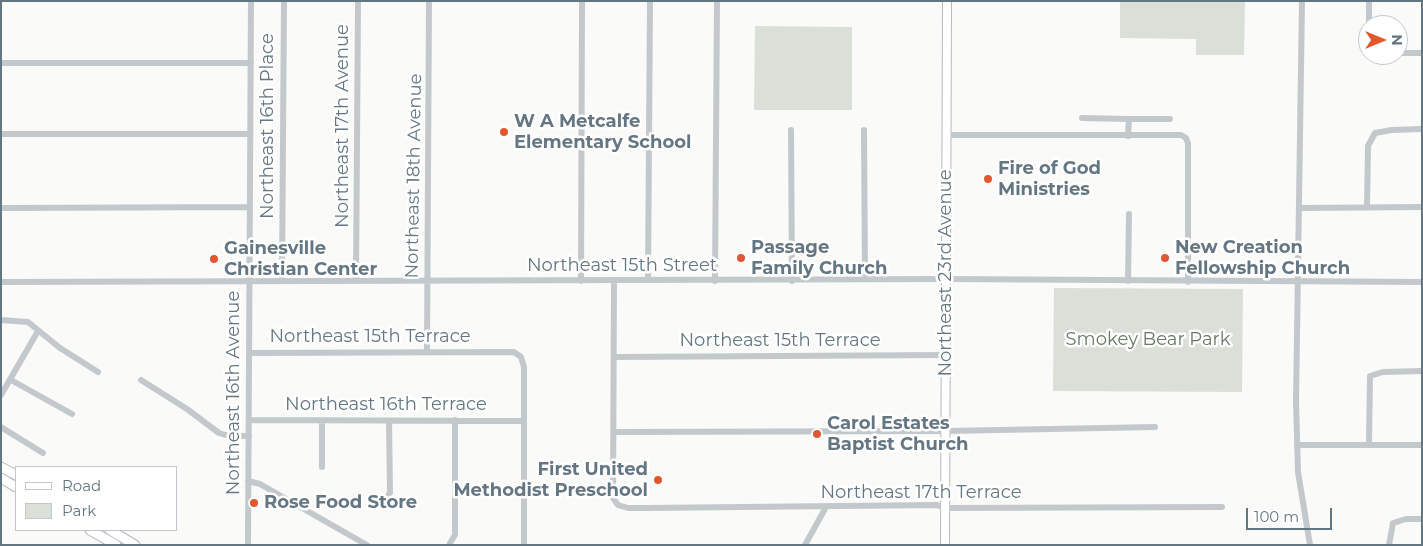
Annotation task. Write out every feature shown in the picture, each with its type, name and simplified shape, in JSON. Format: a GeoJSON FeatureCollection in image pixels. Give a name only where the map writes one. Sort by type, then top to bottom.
{"type":"FeatureCollection","features":[{"type":"Feature","properties":{"kind":"highway"},"geometry":{"type":"LineString","coordinates":[[1,466],[15,474]]}},
{"type":"Feature","properties":{"kind":"highway"},"geometry":{"type":"LineString","coordinates":[[1,478],[15,486]]}},
{"type":"Feature","properties":{"kind":"highway"},"geometry":{"type":"LineString","coordinates":[[92,531],[116,545]]}},
{"type":"Feature","properties":{"kind":"highway"},"geometry":{"type":"LineString","coordinates":[[112,531],[135,545]]}},
{"type":"Feature","properties":{"kind":"main road","name":"Northeast 23rd Avenue"},"geometry":{"type":"LineString","coordinates":[[945,545],[948,1]]}},
{"type":"Feature","properties":{"kind":"street","name":"Northeast 16th Avenue"},"geometry":{"type":"LineString","coordinates":[[248,545],[251,1]]}},
{"type":"Feature","properties":{"kind":"street","name":"Northeast 16th Place"},"geometry":{"type":"LineString","coordinates":[[282,281],[284,1]]}},
{"type":"Feature","properties":{"kind":"street","name":"Northeast 17th Avenue"},"geometry":{"type":"LineString","coordinates":[[356,281],[358,1]]}},
{"type":"Feature","properties":{"kind":"street","name":"Northeast 18th Avenue"},"geometry":{"type":"LineString","coordinates":[[428,352],[430,1]]}},
{"type":"Feature","properties":{"kind":"street"},"geometry":{"type":"LineString","coordinates":[[581,281],[582,1]]}},
{"type":"Feature","properties":{"kind":"street"},"geometry":{"type":"LineString","coordinates":[[648,280],[650,1]]}},
{"type":"Feature","properties":{"kind":"street"},"geometry":{"type":"LineString","coordinates":[[715,281],[717,1]]}},
{"type":"Feature","properties":{"kind":"street"},"geometry":{"type":"LineString","coordinates":[[1302,1],[1301,208],[1297,282],[1297,446],[1301,501],[1310,545]]}},
{"type":"Feature","properties":{"kind":"street"},"geometry":{"type":"LineString","coordinates":[[1369,1],[1369,15]]}},
{"type":"Feature","properties":{"kind":"street"},"geometry":{"type":"LineString","coordinates":[[1408,53],[1422,53]]}},
{"type":"Feature","properties":{"kind":"street"},"geometry":{"type":"LineString","coordinates":[[1,63],[251,63]]}},
{"type":"Feature","properties":{"kind":"street"},"geometry":{"type":"LineString","coordinates":[[1082,118],[1170,119]]}},
{"type":"Feature","properties":{"kind":"street"},"geometry":{"type":"LineString","coordinates":[[1128,136],[1129,120]]}},
{"type":"Feature","properties":{"kind":"street"},"geometry":{"type":"LineString","coordinates":[[1367,207],[1368,146],[1375,133],[1392,130],[1422,129]]}},
{"type":"Feature","properties":{"kind":"street"},"geometry":{"type":"LineString","coordinates":[[791,130],[792,281]]}},
{"type":"Feature","properties":{"kind":"street"},"geometry":{"type":"LineString","coordinates":[[864,130],[865,279]]}},
{"type":"Feature","properties":{"kind":"street"},"geometry":{"type":"LineString","coordinates":[[1,134],[250,134]]}},
{"type":"Feature","properties":{"kind":"street"},"geometry":{"type":"LineString","coordinates":[[947,135],[1181,135],[1186,138],[1188,143],[1188,282]]}},
{"type":"Feature","properties":{"kind":"street"},"geometry":{"type":"LineString","coordinates":[[1,208],[250,206]]}},
{"type":"Feature","properties":{"kind":"street"},"geometry":{"type":"LineString","coordinates":[[1301,208],[1422,207]]}},
{"type":"Feature","properties":{"kind":"street"},"geometry":{"type":"LineString","coordinates":[[1128,281],[1129,214]]}},
{"type":"Feature","properties":{"kind":"street","name":"Northeast 15th Street"},"geometry":{"type":"LineString","coordinates":[[1,282],[792,281],[865,279],[1422,282]]}},
{"type":"Feature","properties":{"kind":"street"},"geometry":{"type":"LineString","coordinates":[[614,280],[614,432],[946,431],[1155,426]]}},
{"type":"Feature","properties":{"kind":"street"},"geometry":{"type":"LineString","coordinates":[[1,320],[28,322],[98,372]]}},
{"type":"Feature","properties":{"kind":"street"},"geometry":{"type":"LineString","coordinates":[[1,395],[38,330]]}},
{"type":"Feature","properties":{"kind":"street","name":"Northeast 15th Terrace"},"geometry":{"type":"LineString","coordinates":[[249,353],[514,352],[519,356],[524,367],[524,421]]}},
{"type":"Feature","properties":{"kind":"street","name":"Northeast 15th Terrace"},"geometry":{"type":"LineString","coordinates":[[614,358],[946,355]]}},
{"type":"Feature","properties":{"kind":"street"},"geometry":{"type":"LineString","coordinates":[[1369,444],[1370,376],[1383,372],[1422,371]]}},
{"type":"Feature","properties":{"kind":"street"},"geometry":{"type":"LineString","coordinates":[[11,380],[72,414]]}},
{"type":"Feature","properties":{"kind":"street"},"geometry":{"type":"LineString","coordinates":[[141,380],[187,409],[219,433],[229,436],[249,436]]}},
{"type":"Feature","properties":{"kind":"street","name":"Northeast 16th Terrace"},"geometry":{"type":"LineString","coordinates":[[249,420],[524,421]]}},
{"type":"Feature","properties":{"kind":"street"},"geometry":{"type":"LineString","coordinates":[[450,543],[455,535],[455,420]]}},
{"type":"Feature","properties":{"kind":"street"},"geometry":{"type":"LineString","coordinates":[[322,421],[322,467]]}},
{"type":"Feature","properties":{"kind":"street"},"geometry":{"type":"LineString","coordinates":[[382,503],[390,493],[389,421]]}},
{"type":"Feature","properties":{"kind":"street"},"geometry":{"type":"LineString","coordinates":[[524,421],[524,545]]}},
{"type":"Feature","properties":{"kind":"street"},"geometry":{"type":"LineString","coordinates":[[1,427],[43,453]]}},
{"type":"Feature","properties":{"kind":"street","name":"Northeast 17th Terrace"},"geometry":{"type":"LineString","coordinates":[[614,432],[613,498],[619,505],[637,508],[937,505],[945,508],[1222,507]]}},
{"type":"Feature","properties":{"kind":"street"},"geometry":{"type":"LineString","coordinates":[[1297,446],[1422,444]]}},
{"type":"Feature","properties":{"kind":"street"},"geometry":{"type":"LineString","coordinates":[[248,481],[260,484],[367,545]]}},
{"type":"Feature","properties":{"kind":"street"},"geometry":{"type":"LineString","coordinates":[[805,545],[826,507]]}},
{"type":"Feature","properties":{"kind":"street"},"geometry":{"type":"LineString","coordinates":[[1389,545],[1393,523],[1406,519],[1422,519]]}},
{"type":"Feature","properties":{"kind":"green space"},"geometry":{"type":"Polygon","coordinates":[[[1120,1],[1245,1],[1244,55],[1196,55],[1196,39],[1120,38],[1120,1]]]}},
{"type":"Feature","properties":{"kind":"green space"},"geometry":{"type":"Polygon","coordinates":[[[755,26],[852,27],[852,110],[754,110],[755,26]]]}},
{"type":"Feature","properties":{"kind":"green space","name":"Smokey Bear Park"},"geometry":{"type":"Polygon","coordinates":[[[1054,288],[1243,289],[1242,392],[1053,391],[1054,288]]]}},
{"type":"Feature","properties":{"kind":"place","name":"W A Metcalfe Elementary School"},"geometry":{"type":"Point","coordinates":[504,132]}},
{"type":"Feature","properties":{"kind":"place","name":"Fire of God Ministries"},"geometry":{"type":"Point","coordinates":[988,179]}},
{"type":"Feature","properties":{"kind":"place","name":"Passage Family Church"},"geometry":{"type":"Point","coordinates":[741,258]}},
{"type":"Feature","properties":{"kind":"place","name":"New Creation Fellowship Church"},"geometry":{"type":"Point","coordinates":[1165,258]}},
{"type":"Feature","properties":{"kind":"place","name":"Gainesville Christian Center"},"geometry":{"type":"Point","coordinates":[214,259]}},
{"type":"Feature","properties":{"kind":"place","name":"Carol Estates Baptist Church"},"geometry":{"type":"Point","coordinates":[817,434]}},
{"type":"Feature","properties":{"kind":"place","name":"First United Methodist Preschool"},"geometry":{"type":"Point","coordinates":[658,480]}},
{"type":"Feature","properties":{"kind":"place","name":"Rose Food Store"},"geometry":{"type":"Point","coordinates":[254,503]}}]}
